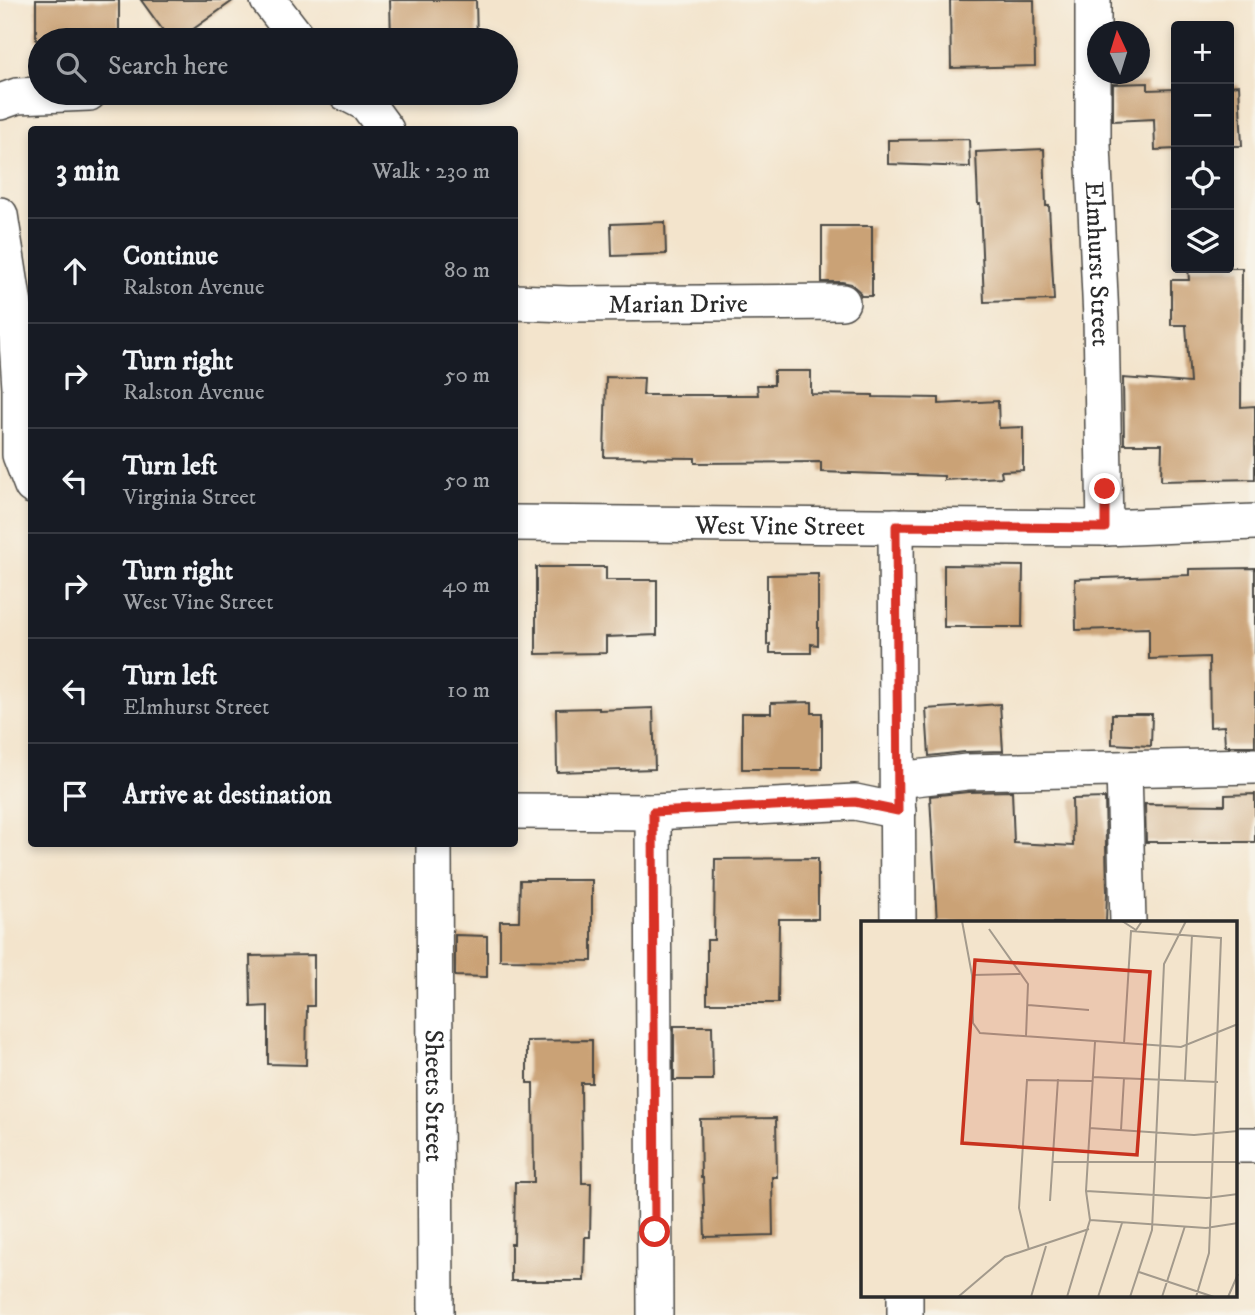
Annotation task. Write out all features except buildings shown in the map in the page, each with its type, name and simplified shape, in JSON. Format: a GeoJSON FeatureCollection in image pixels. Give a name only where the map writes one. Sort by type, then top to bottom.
{"type":"FeatureCollection","features":[{"type":"Feature","properties":{"kind":"street"},"geometry":{"type":"LineString","coordinates":[[268,0],[290,28]]}},
{"type":"Feature","properties":{"kind":"street","name":"Elmhurst Street"},"geometry":{"type":"LineString","coordinates":[[1093,0],[1093,145],[1101,317],[1105,528]]}},
{"type":"Feature","properties":{"kind":"street"},"geometry":{"type":"LineString","coordinates":[[0,102],[28,96]]}},
{"type":"Feature","properties":{"kind":"street"},"geometry":{"type":"LineString","coordinates":[[368,105],[383,126]]}},
{"type":"Feature","properties":{"kind":"street"},"geometry":{"type":"LineString","coordinates":[[0,215],[15,311],[20,388],[20,455],[28,476]]}},
{"type":"Feature","properties":{"kind":"street","name":"Marian Drive"},"geometry":{"type":"LineString","coordinates":[[518,302],[842,302]]}},
{"type":"Feature","properties":{"kind":"street","name":"West Vine Street"},"geometry":{"type":"LineString","coordinates":[[518,523],[1105,528],[1255,522]]}},
{"type":"Feature","properties":{"kind":"street"},"geometry":{"type":"LineString","coordinates":[[896,526],[898,921]]}},
{"type":"Feature","properties":{"kind":"street"},"geometry":{"type":"LineString","coordinates":[[518,811],[653,812],[855,802],[898,795],[967,772],[1255,766]]}},
{"type":"Feature","properties":{"kind":"street"},"geometry":{"type":"LineString","coordinates":[[1125,769],[1128,921]]}},
{"type":"Feature","properties":{"kind":"street"},"geometry":{"type":"LineString","coordinates":[[653,812],[655,1315]]}},
{"type":"Feature","properties":{"kind":"street","name":"Sheets Street"},"geometry":{"type":"LineString","coordinates":[[434,847],[436,1315]]}},
{"type":"Feature","properties":{"kind":"route"},"geometry":{"type":"LineString","coordinates":[[655,1232],[653,812],[855,802],[898,811],[896,526],[1105,528],[1105,489]]}}]}
